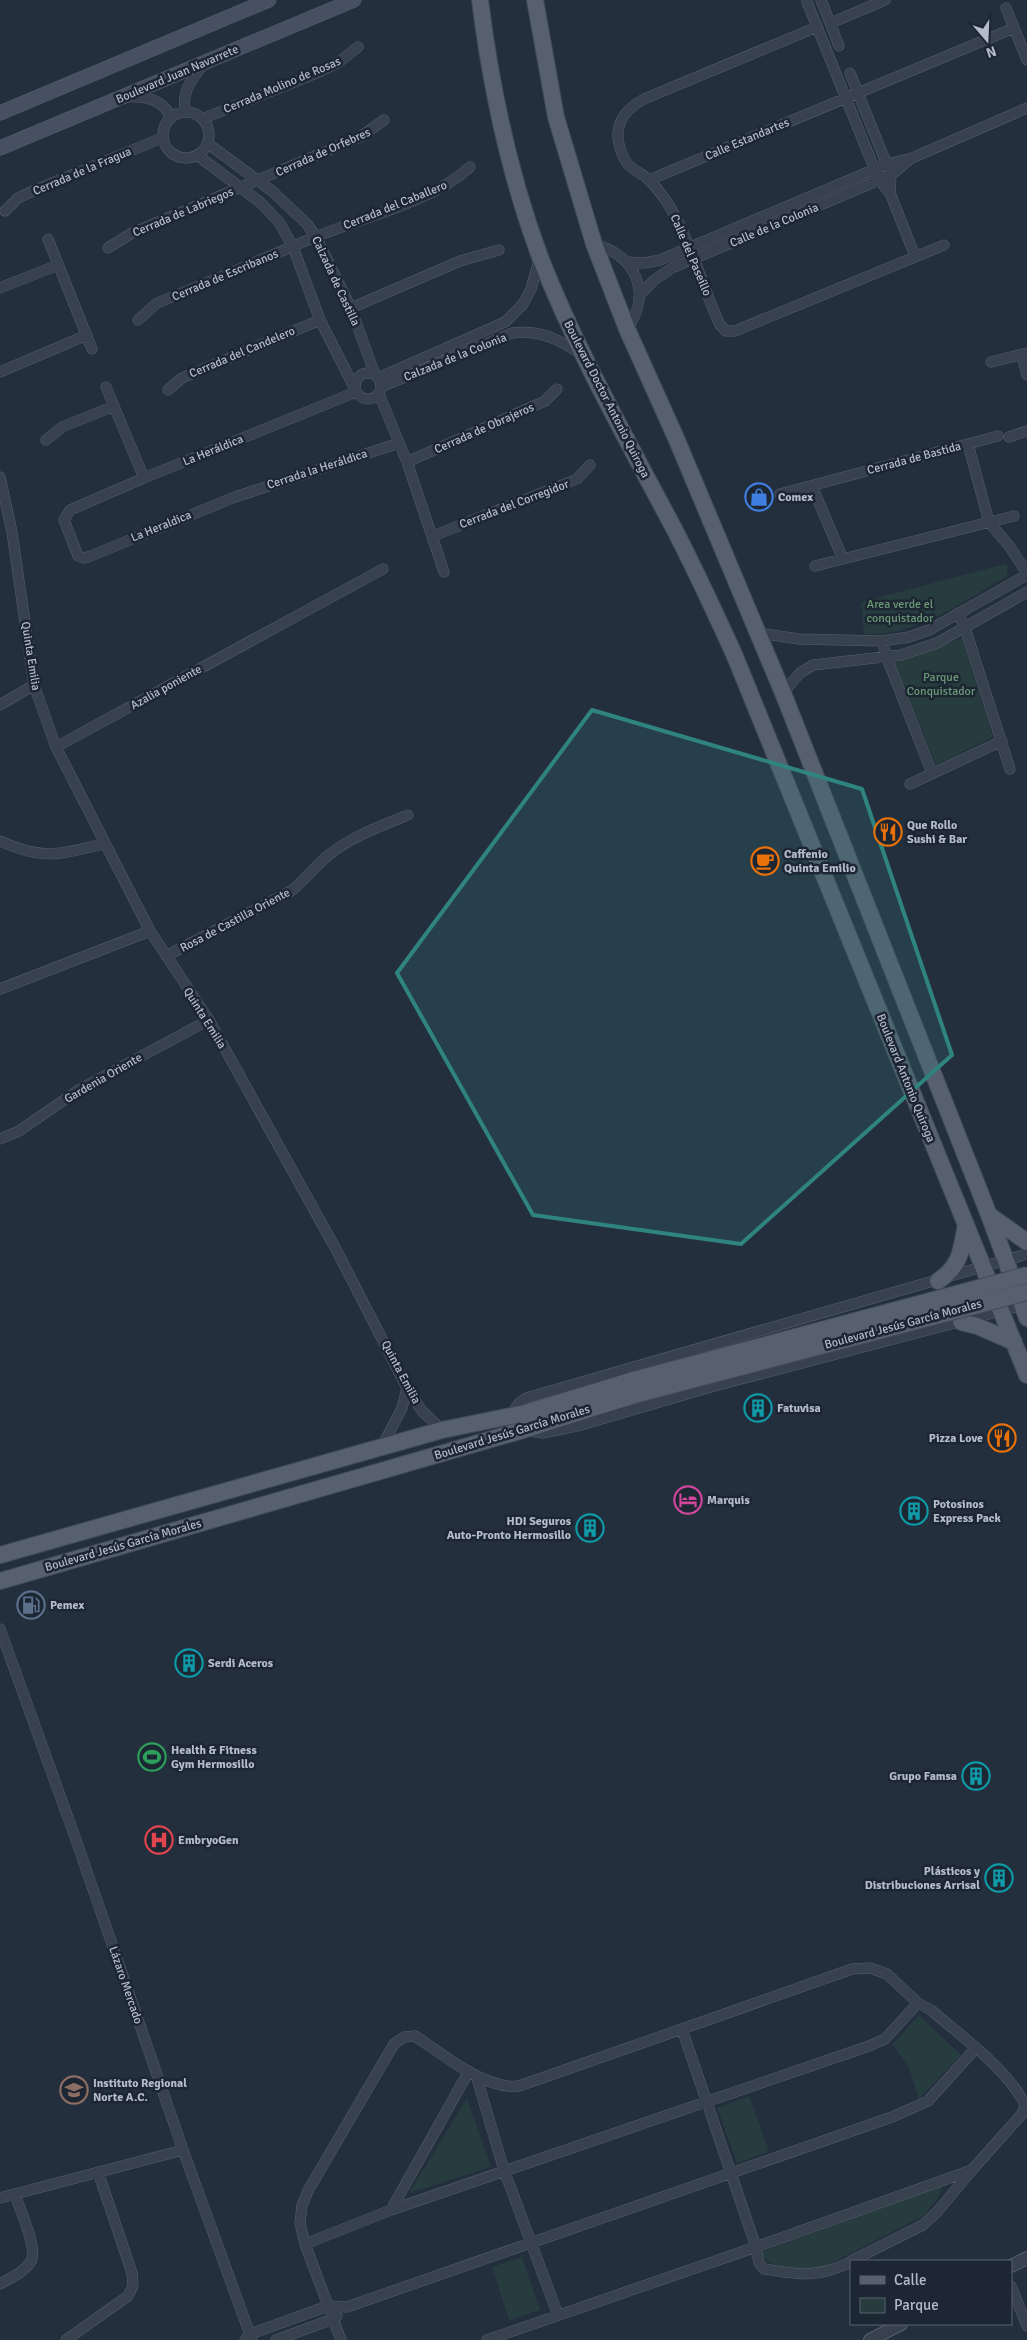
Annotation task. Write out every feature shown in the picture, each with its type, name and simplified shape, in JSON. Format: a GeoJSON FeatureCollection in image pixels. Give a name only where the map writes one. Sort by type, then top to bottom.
{"type":"FeatureCollection","features":[{"type":"Feature","properties":{"kind":"main road"},"geometry":{"type":"LineString","coordinates":[[0,113],[269,0]]}},
{"type":"Feature","properties":{"kind":"main road","name":"Boulevard Juan Navarrete"},"geometry":{"type":"LineString","coordinates":[[0,148],[354,0]]}},
{"type":"Feature","properties":{"kind":"main road","name":"Boulevard Doctor Antonio Quiroga"},"geometry":{"type":"LineString","coordinates":[[480,0],[488,60],[510,166],[540,256],[583,356],[698,575],[734,654],[786,781]]}},
{"type":"Feature","properties":{"kind":"main road"},"geometry":{"type":"LineString","coordinates":[[535,0],[556,117],[594,244],[627,329],[759,633],[1006,1260],[1026,1305]]}},
{"type":"Feature","properties":{"kind":"main road"},"geometry":{"type":"LineString","coordinates":[[771,745],[785,764],[803,803],[808,806],[825,802]]}},
{"type":"Feature","properties":{"kind":"main road","name":"Boulevard Antonio Quiroga"},"geometry":{"type":"LineString","coordinates":[[786,781],[1027,1375]]}},
{"type":"Feature","properties":{"kind":"main road"},"geometry":{"type":"LineString","coordinates":[[989,1215],[1027,1242]]}},
{"type":"Feature","properties":{"kind":"main road"},"geometry":{"type":"LineString","coordinates":[[938,1281],[956,1264],[966,1224]]}},
{"type":"Feature","properties":{"kind":"main road","name":"Boulevard Jesús García Morales"},"geometry":{"type":"LineString","coordinates":[[0,1581],[523,1430],[632,1388],[1027,1275]]}},
{"type":"Feature","properties":{"kind":"main road","name":"Boulevard Jesús García Morales"},"geometry":{"type":"LineString","coordinates":[[0,1556],[442,1430],[1026,1305]]}},
{"type":"Feature","properties":{"kind":"main road"},"geometry":{"type":"LineString","coordinates":[[961,1322],[977,1326],[1014,1342]]}},
{"type":"Feature","properties":{"kind":"street"},"geometry":{"type":"LineString","coordinates":[[821,0],[839,46]]}},
{"type":"Feature","properties":{"kind":"street"},"geometry":{"type":"LineString","coordinates":[[830,23],[885,0]]}},
{"type":"Feature","properties":{"kind":"street"},"geometry":{"type":"LineString","coordinates":[[807,2],[879,180],[890,193],[915,256]]}},
{"type":"Feature","properties":{"kind":"street"},"geometry":{"type":"LineString","coordinates":[[1006,8],[1027,60]]}},
{"type":"Feature","properties":{"kind":"street","name":"Calle del Paseíllo"},"geometry":{"type":"LineString","coordinates":[[817,27],[644,99],[631,106],[624,113],[618,128],[619,147],[629,166],[649,180],[666,200],[690,247],[720,325],[731,332],[944,245]]}},
{"type":"Feature","properties":{"kind":"street","name":"Calle Estandartes"},"geometry":{"type":"LineString","coordinates":[[649,180],[1014,28]]}},
{"type":"Feature","properties":{"kind":"street","name":"Cerrada Molino de Rosas"},"geometry":{"type":"LineString","coordinates":[[202,119],[318,73],[339,62],[358,47]]}},
{"type":"Feature","properties":{"kind":"street"},"geometry":{"type":"LineString","coordinates":[[186,112],[185,102],[189,85],[206,62]]}},
{"type":"Feature","properties":{"kind":"street"},"geometry":{"type":"LineString","coordinates":[[850,73],[891,175],[890,193]]}},
{"type":"Feature","properties":{"kind":"street"},"geometry":{"type":"LineString","coordinates":[[122,97],[135,96],[152,100],[166,109],[170,118]]}},
{"type":"Feature","properties":{"kind":"street","name":"Calle de la Colonia"},"geometry":{"type":"LineString","coordinates":[[627,262],[652,262],[887,164],[912,158],[1027,108]]}},
{"type":"Feature","properties":{"kind":"street"},"geometry":{"type":"LineString","coordinates":[[186,112],[195,114],[202,119],[208,130],[208,143],[197,155],[190,158],[175,156],[169,151],[162,138],[163,130],[170,118],[186,112]]}},
{"type":"Feature","properties":{"kind":"street","name":"Cerrada de Orfebres"},"geometry":{"type":"LineString","coordinates":[[259,181],[360,137],[384,120]]}},
{"type":"Feature","properties":{"kind":"street","name":"Cerrada de la Fragua"},"geometry":{"type":"LineString","coordinates":[[5,211],[18,198],[37,189],[162,138]]}},
{"type":"Feature","properties":{"kind":"street","name":"Calzada de Castilla"},"geometry":{"type":"LineString","coordinates":[[208,143],[289,205],[316,237],[351,308],[399,443],[408,462],[444,572]]}},
{"type":"Feature","properties":{"kind":"street","name":"Calzada de Castilla"},"geometry":{"type":"LineString","coordinates":[[197,155],[242,188],[272,214],[293,247],[320,320],[355,389]]}},
{"type":"Feature","properties":{"kind":"street","name":"Calle de la Colonia"},"geometry":{"type":"LineString","coordinates":[[627,329],[636,314],[640,296],[663,273],[891,175],[912,158]]}},
{"type":"Feature","properties":{"kind":"street","name":"Cerrada del Caballero"},"geometry":{"type":"LineString","coordinates":[[316,237],[428,194],[448,184],[470,167]]}},
{"type":"Feature","properties":{"kind":"street","name":"Cerrada de Labriegos"},"geometry":{"type":"LineString","coordinates":[[108,248],[132,233],[259,181]]}},
{"type":"Feature","properties":{"kind":"street","name":"Cerrada de Escribanos"},"geometry":{"type":"LineString","coordinates":[[138,320],[157,303],[316,237]]}},
{"type":"Feature","properties":{"kind":"street"},"geometry":{"type":"LineString","coordinates":[[48,239],[92,349]]}},
{"type":"Feature","properties":{"kind":"street"},"geometry":{"type":"LineString","coordinates":[[594,244],[618,253],[627,262],[636,278],[640,296]]}},
{"type":"Feature","properties":{"kind":"street"},"geometry":{"type":"LineString","coordinates":[[351,308],[460,261],[499,250]]}},
{"type":"Feature","properties":{"kind":"street","name":"Calzada de la Colonia"},"geometry":{"type":"LineString","coordinates":[[378,384],[486,332],[513,315],[523,304],[531,289],[537,273],[540,256]]}},
{"type":"Feature","properties":{"kind":"street"},"geometry":{"type":"LineString","coordinates":[[0,288],[58,265]]}},
{"type":"Feature","properties":{"kind":"street"},"geometry":{"type":"LineString","coordinates":[[513,315],[521,332]]}},
{"type":"Feature","properties":{"kind":"street","name":"Cerrada del Candelero"},"geometry":{"type":"LineString","coordinates":[[168,390],[182,378],[320,320]]}},
{"type":"Feature","properties":{"kind":"street","name":"Calzada de la Colonia"},"geometry":{"type":"LineString","coordinates":[[378,384],[521,332],[534,332],[547,336],[583,356]]}},
{"type":"Feature","properties":{"kind":"street"},"geometry":{"type":"LineString","coordinates":[[0,372],[87,335]]}},
{"type":"Feature","properties":{"kind":"street"},"geometry":{"type":"LineString","coordinates":[[991,362],[1025,354],[1027,375]]}},
{"type":"Feature","properties":{"kind":"street"},"geometry":{"type":"LineString","coordinates":[[370,373],[378,384],[374,398],[364,399],[355,389],[359,376],[370,373]]}},
{"type":"Feature","properties":{"kind":"street"},"geometry":{"type":"LineString","coordinates":[[106,386],[144,478]]}},
{"type":"Feature","properties":{"kind":"street","name":"La Heráldica"},"geometry":{"type":"LineString","coordinates":[[88,557],[82,558],[78,556],[64,520],[70,510],[355,389]]}},
{"type":"Feature","properties":{"kind":"street","name":"Cerrada de Obrajeros"},"geometry":{"type":"LineString","coordinates":[[408,462],[545,401],[557,389]]}},
{"type":"Feature","properties":{"kind":"street"},"geometry":{"type":"LineString","coordinates":[[46,440],[62,428],[114,406]]}},
{"type":"Feature","properties":{"kind":"street"},"geometry":{"type":"LineString","coordinates":[[1009,437],[1027,431]]}},
{"type":"Feature","properties":{"kind":"street"},"geometry":{"type":"LineString","coordinates":[[968,444],[998,436]]}},
{"type":"Feature","properties":{"kind":"street","name":"Cerrada la Heráldica"},"geometry":{"type":"LineString","coordinates":[[235,496],[399,443]]}},
{"type":"Feature","properties":{"kind":"street","name":"Cerrada de Bastida"},"geometry":{"type":"LineString","coordinates":[[780,494],[968,444],[989,522],[1010,547],[1027,574]]}},
{"type":"Feature","properties":{"kind":"street","name":"Cerrada del Corregidor"},"geometry":{"type":"LineString","coordinates":[[433,536],[578,479],[590,464]]}},
{"type":"Feature","properties":{"kind":"street","name":"Quinta Emilia"},"geometry":{"type":"LineString","coordinates":[[0,477],[12,532],[34,685],[56,747],[150,931],[209,1020],[338,1253],[407,1388],[422,1410],[442,1430]]}},
{"type":"Feature","properties":{"kind":"street"},"geometry":{"type":"LineString","coordinates":[[812,486],[843,559]]}},
{"type":"Feature","properties":{"kind":"street","name":"La Heraldica"},"geometry":{"type":"LineString","coordinates":[[88,557],[235,496]]}},
{"type":"Feature","properties":{"kind":"street"},"geometry":{"type":"LineString","coordinates":[[814,566],[1014,516]]}},
{"type":"Feature","properties":{"kind":"street","name":"Azalia poniente"},"geometry":{"type":"LineString","coordinates":[[56,747],[383,569]]}},
{"type":"Feature","properties":{"kind":"street"},"geometry":{"type":"LineString","coordinates":[[759,633],[798,639],[882,641],[909,637],[929,630],[1027,574]]}},
{"type":"Feature","properties":{"kind":"street"},"geometry":{"type":"LineString","coordinates":[[783,692],[800,673],[813,665],[887,658],[937,643],[1027,592]]}},
{"type":"Feature","properties":{"kind":"street"},"geometry":{"type":"LineString","coordinates":[[958,613],[966,628],[1010,768]]}},
{"type":"Feature","properties":{"kind":"street"},"geometry":{"type":"LineString","coordinates":[[882,641],[932,773]]}},
{"type":"Feature","properties":{"kind":"street"},"geometry":{"type":"LineString","coordinates":[[0,704],[34,685]]}},
{"type":"Feature","properties":{"kind":"street"},"geometry":{"type":"LineString","coordinates":[[910,784],[1002,741]]}},
{"type":"Feature","properties":{"kind":"street","name":"Rosa de Castilla Oriente"},"geometry":{"type":"LineString","coordinates":[[166,956],[291,891],[305,881],[325,858],[349,842],[408,814]]}},
{"type":"Feature","properties":{"kind":"street"},"geometry":{"type":"LineString","coordinates":[[0,841],[23,852],[52,856],[104,844]]}},
{"type":"Feature","properties":{"kind":"street"},"geometry":{"type":"LineString","coordinates":[[0,990],[150,931]]}},
{"type":"Feature","properties":{"kind":"street","name":"Gardenia Oriente"},"geometry":{"type":"LineString","coordinates":[[0,1139],[20,1131],[80,1088],[209,1020]]}},
{"type":"Feature","properties":{"kind":"street"},"geometry":{"type":"LineString","coordinates":[[510,1416],[520,1402],[526,1398],[1027,1254]]}},
{"type":"Feature","properties":{"kind":"street"},"geometry":{"type":"LineString","coordinates":[[911,1287],[919,1288],[926,1296],[932,1314],[928,1322],[916,1333]]}},
{"type":"Feature","properties":{"kind":"street"},"geometry":{"type":"LineString","coordinates":[[523,1430],[543,1433],[581,1425],[718,1385],[1026,1305]]}},
{"type":"Feature","properties":{"kind":"street"},"geometry":{"type":"LineString","coordinates":[[381,1448],[402,1408],[407,1388]]}},
{"type":"Feature","properties":{"kind":"street","name":"Lázaro Mercado"},"geometry":{"type":"LineString","coordinates":[[0,1629],[75,1837],[249,2338]]}},
{"type":"Feature","properties":{"kind":"street"},"geometry":{"type":"LineString","coordinates":[[341,2340],[306,2244],[300,2223],[302,2205],[309,2189],[394,2044],[404,2037],[415,2036],[473,2073],[494,2084],[506,2087],[518,2086],[852,1969],[870,1968],[887,1974],[918,2004],[931,2010],[999,2070],[1025,2105],[1022,2114],[937,2212],[923,2225],[853,2260]]}},
{"type":"Feature","properties":{"kind":"street"},"geometry":{"type":"LineString","coordinates":[[306,2244],[391,2210],[885,2039],[918,2004]]}},
{"type":"Feature","properties":{"kind":"street"},"geometry":{"type":"LineString","coordinates":[[682,2029],[729,2173],[756,2247],[759,2262],[764,2269],[815,2275],[850,2262]]}},
{"type":"Feature","properties":{"kind":"street"},"geometry":{"type":"LineString","coordinates":[[276,2340],[333,2319],[347,2307],[916,2107],[928,2101],[940,2090],[975,2049]]}},
{"type":"Feature","properties":{"kind":"street"},"geometry":{"type":"LineString","coordinates":[[473,2073],[504,2170],[558,2315]]}},
{"type":"Feature","properties":{"kind":"street"},"geometry":{"type":"LineString","coordinates":[[391,2210],[473,2073]]}},
{"type":"Feature","properties":{"kind":"street"},"geometry":{"type":"LineString","coordinates":[[0,2198],[183,2150]]}},
{"type":"Feature","properties":{"kind":"street"},"geometry":{"type":"LineString","coordinates":[[487,2340],[972,2170]]}},
{"type":"Feature","properties":{"kind":"street"},"geometry":{"type":"LineString","coordinates":[[66,2340],[128,2296],[132,2286],[132,2273],[98,2172]]}},
{"type":"Feature","properties":{"kind":"street"},"geometry":{"type":"LineString","coordinates":[[0,2284],[25,2268],[32,2260],[33,2250],[16,2194]]}},
{"type":"Feature","properties":{"kind":"street"},"geometry":{"type":"LineString","coordinates":[[1012,2266],[1027,2258]]}},
{"type":"Feature","properties":{"kind":"street"},"geometry":{"type":"LineString","coordinates":[[1012,2288],[1027,2326]]}},
{"type":"Feature","properties":{"kind":"street"},"geometry":{"type":"LineString","coordinates":[[249,2338],[328,2306],[347,2307]]}},
{"type":"Feature","properties":{"kind":"street"},"geometry":{"type":"LineString","coordinates":[[870,2340],[899,2325]]}},
{"type":"Feature","properties":{"kind":"highlighted area"},"geometry":{"type":"Polygon","coordinates":[[[592,710],[862,789],[952,1055],[741,1244],[533,1215],[397,973],[592,710]]]}},
{"type":"Feature","properties":{"kind":"green space","name":"Area verde el conquistador"},"geometry":{"type":"Polygon","coordinates":[[[1005,564],[1008,566],[1007,576],[939,616],[902,630],[883,634],[864,634],[861,602],[1005,564]]]}},
{"type":"Feature","properties":{"kind":"green space","name":"Parque Conquistador"},"geometry":{"type":"Polygon","coordinates":[[[962,638],[993,737],[936,765],[895,663],[962,638]]]}},
{"type":"Feature","properties":{"kind":"green space"},"geometry":{"type":"Polygon","coordinates":[[[919,2015],[961,2055],[919,2099],[909,2068],[893,2044],[919,2015]]]}},
{"type":"Feature","properties":{"kind":"green space"},"geometry":{"type":"Polygon","coordinates":[[[749,2096],[769,2151],[737,2163],[717,2108],[749,2096]]]}},
{"type":"Feature","properties":{"kind":"green space"},"geometry":{"type":"Polygon","coordinates":[[[467,2098],[491,2167],[409,2193],[467,2098]]]}},
{"type":"Feature","properties":{"kind":"green space"},"geometry":{"type":"Polygon","coordinates":[[[943,2185],[937,2200],[923,2216],[818,2270],[776,2267],[759,2253],[943,2185]]]}},
{"type":"Feature","properties":{"kind":"green space"},"geometry":{"type":"Polygon","coordinates":[[[522,2257],[540,2310],[509,2320],[492,2267],[522,2257]]]}},
{"type":"Feature","properties":{"kind":"place","name":"Comex"},"geometry":{"type":"Point","coordinates":[759,497]}},
{"type":"Feature","properties":{"kind":"place","name":"Que Rollo Sushi & Bar"},"geometry":{"type":"Point","coordinates":[888,832]}},
{"type":"Feature","properties":{"kind":"place","name":"Caffenio Quinta Emilio"},"geometry":{"type":"Point","coordinates":[765,861]}},
{"type":"Feature","properties":{"kind":"place","name":"Fatuvisa"},"geometry":{"type":"Point","coordinates":[758,1408]}},
{"type":"Feature","properties":{"kind":"place","name":"Pizza Love"},"geometry":{"type":"Point","coordinates":[1002,1438]}},
{"type":"Feature","properties":{"kind":"place","name":"Marquis"},"geometry":{"type":"Point","coordinates":[688,1500]}},
{"type":"Feature","properties":{"kind":"place","name":"Potosinos Express Pack"},"geometry":{"type":"Point","coordinates":[914,1511]}},
{"type":"Feature","properties":{"kind":"place","name":"HDI Seguros Auto-Pronto Hermosillo"},"geometry":{"type":"Point","coordinates":[590,1528]}},
{"type":"Feature","properties":{"kind":"place","name":"Pemex"},"geometry":{"type":"Point","coordinates":[31,1605]}},
{"type":"Feature","properties":{"kind":"place","name":"Serdi Aceros"},"geometry":{"type":"Point","coordinates":[189,1663]}},
{"type":"Feature","properties":{"kind":"place","name":"Health & Fitness Gym Hermosillo"},"geometry":{"type":"Point","coordinates":[152,1757]}},
{"type":"Feature","properties":{"kind":"place","name":"Grupo Famsa"},"geometry":{"type":"Point","coordinates":[976,1776]}},
{"type":"Feature","properties":{"kind":"place","name":"EmbryoGen"},"geometry":{"type":"Point","coordinates":[159,1840]}},
{"type":"Feature","properties":{"kind":"place","name":"Plásticos y Distribuciones Arrisal"},"geometry":{"type":"Point","coordinates":[999,1878]}},
{"type":"Feature","properties":{"kind":"place","name":"Instituto Regional Norte A.C."},"geometry":{"type":"Point","coordinates":[74,2090]}}]}
